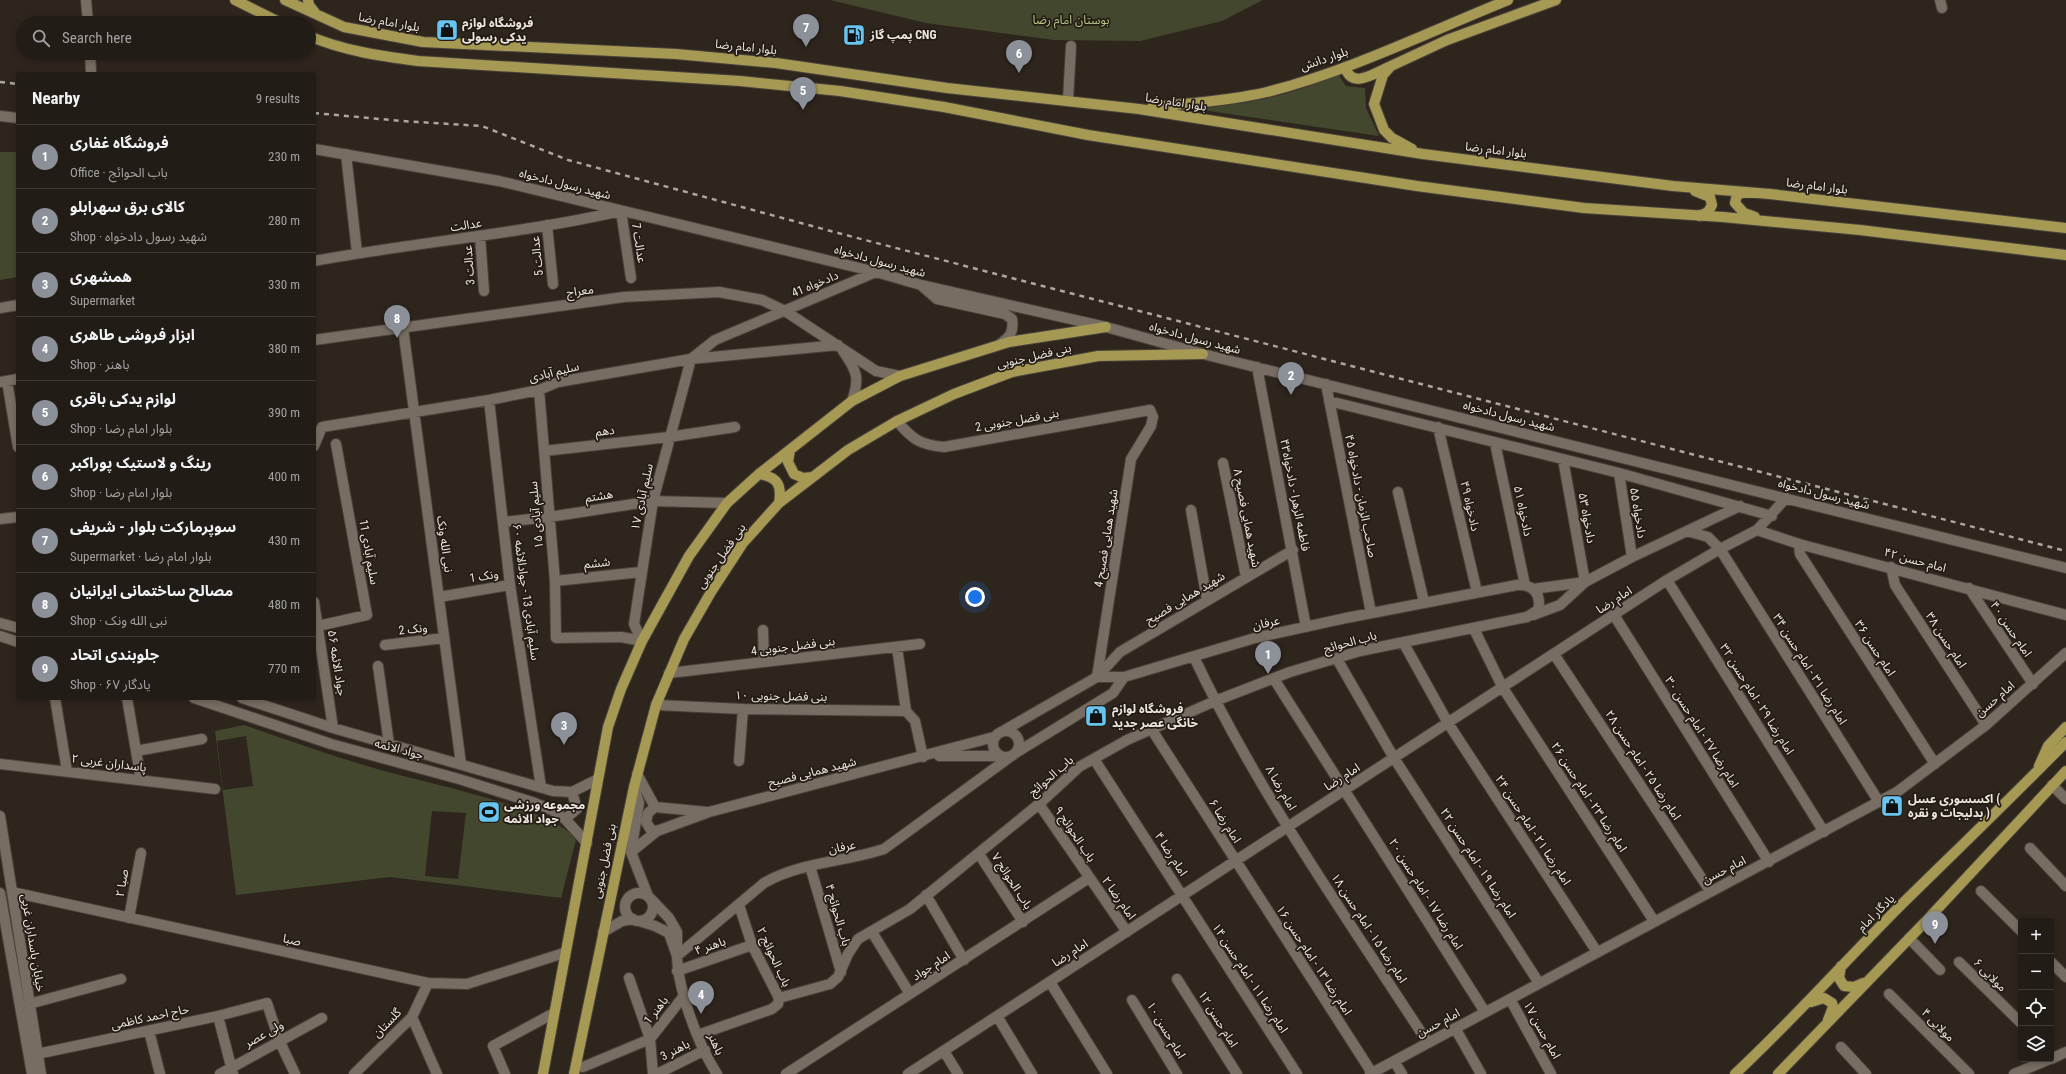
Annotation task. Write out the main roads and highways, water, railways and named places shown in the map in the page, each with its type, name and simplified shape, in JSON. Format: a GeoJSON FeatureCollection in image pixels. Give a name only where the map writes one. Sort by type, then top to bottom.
{"type":"FeatureCollection","features":[{"type":"Feature","properties":{"kind":"main road"},"geometry":{"type":"LineString","coordinates":[[235,0],[267,16]]}},
{"type":"Feature","properties":{"kind":"main road","name":"بلوار امام رضا"},"geometry":{"type":"LineString","coordinates":[[285,0],[317,16],[344,27],[423,42],[676,54],[776,63],[947,88],[1140,109],[1423,154],[1673,186],[1745,192],[2066,228]]}},
{"type":"Feature","properties":{"kind":"main road"},"geometry":{"type":"LineString","coordinates":[[308,0],[309,5],[317,16]]}},
{"type":"Feature","properties":{"kind":"main road","name":"بلوار دانش"},"geometry":{"type":"LineString","coordinates":[[1140,109],[1267,92],[1345,67],[1508,0]]}},
{"type":"Feature","properties":{"kind":"main road"},"geometry":{"type":"LineString","coordinates":[[1345,67],[1347,74],[1351,78],[1363,78],[1448,40],[1556,0]]}},
{"type":"Feature","properties":{"kind":"main road"},"geometry":{"type":"LineString","coordinates":[[316,39],[332,46],[380,56],[418,61],[740,81],[840,92],[944,107],[1088,135],[1417,186],[1584,208],[1860,230],[2066,255]]}},
{"type":"Feature","properties":{"kind":"main road"},"geometry":{"type":"LineString","coordinates":[[1391,66],[1383,75],[1374,104],[1378,118],[1384,130],[1392,138],[1423,154]]}},
{"type":"Feature","properties":{"kind":"main road"},"geometry":{"type":"LineString","coordinates":[[1673,186],[1702,193],[1710,197],[1712,206],[1708,212],[1699,216]]}},
{"type":"Feature","properties":{"kind":"main road"},"geometry":{"type":"LineString","coordinates":[[1745,192],[1737,195],[1735,203],[1744,213],[1769,222]]}},
{"type":"Feature","properties":{"kind":"main road","name":"بنی فضل جنوبی"},"geometry":{"type":"LineString","coordinates":[[543,1074],[564,953],[608,726],[621,689],[642,641],[689,556],[727,503],[759,474],[852,401],[900,376],[1009,342],[1106,327]]}},
{"type":"Feature","properties":{"kind":"main road","name":"بنی فضل جنوبی"},"geometry":{"type":"LineString","coordinates":[[574,1074],[634,787],[656,705],[684,639],[711,592],[743,543],[779,503],[812,476],[848,450],[897,420],[954,394],[1012,372],[1098,356],[1203,354]]}},
{"type":"Feature","properties":{"kind":"main road"},"geometry":{"type":"LineString","coordinates":[[790,450],[788,462],[794,474],[803,478],[812,476]]}},
{"type":"Feature","properties":{"kind":"main road"},"geometry":{"type":"LineString","coordinates":[[759,474],[767,475],[781,488],[779,503]]}},
{"type":"Feature","properties":{"kind":"main road"},"geometry":{"type":"LineString","coordinates":[[2037,772],[2048,746],[2066,727]]}},
{"type":"Feature","properties":{"kind":"main road","name":"یادگار امام"},"geometry":{"type":"LineString","coordinates":[[1735,1074],[1806,1006],[1841,966],[2066,742]]}},
{"type":"Feature","properties":{"kind":"main road"},"geometry":{"type":"LineString","coordinates":[[1778,1074],[1909,938],[2066,771]]}},
{"type":"Feature","properties":{"kind":"main road"},"geometry":{"type":"LineString","coordinates":[[2052,785],[2066,781]]}},
{"type":"Feature","properties":{"kind":"main road"},"geometry":{"type":"LineString","coordinates":[[1841,966],[1839,978],[1844,986],[1854,987],[1867,982]]}},
{"type":"Feature","properties":{"kind":"main road"},"geometry":{"type":"LineString","coordinates":[[1806,1006],[1818,998],[1824,998],[1832,1003],[1832,1013],[1823,1028]]}},
{"type":"Feature","properties":{"kind":"railway"},"geometry":{"type":"LineString","coordinates":[[0,82],[16,84]]}},
{"type":"Feature","properties":{"kind":"railway"},"geometry":{"type":"LineString","coordinates":[[316,113],[482,126],[568,160],[838,233],[2066,551]]}},
{"type":"Feature","properties":{"kind":"place","name":"فروشگاه لوازم یدکی رسولی"},"geometry":{"type":"Point","coordinates":[447,30]}},
{"type":"Feature","properties":{"kind":"place","name":"پمپ گاز CNG"},"geometry":{"type":"Point","coordinates":[854,35]}},
{"type":"Feature","properties":{"kind":"place","name":"سوپرمارکت بلوار - شریفی"},"geometry":{"type":"Point","coordinates":[806,47]}},
{"type":"Feature","properties":{"kind":"place","name":"رینگ و لاستیک پوراکبر"},"geometry":{"type":"Point","coordinates":[1019,73]}},
{"type":"Feature","properties":{"kind":"place","name":"لوازم یدکی باقری"},"geometry":{"type":"Point","coordinates":[803,110]}},
{"type":"Feature","properties":{"kind":"place","name":"مصالح ساختمانی ایرانیان"},"geometry":{"type":"Point","coordinates":[397,338]}},
{"type":"Feature","properties":{"kind":"place","name":"کالای برق سهرابلو"},"geometry":{"type":"Point","coordinates":[1291,395]}},
{"type":"Feature","properties":{"kind":"place","name":"فروشگاه غفاری"},"geometry":{"type":"Point","coordinates":[1268,674]}},
{"type":"Feature","properties":{"kind":"place","name":"فروشگاه لوازم خانگی عصر جدید"},"geometry":{"type":"Point","coordinates":[1096,716]}},
{"type":"Feature","properties":{"kind":"place","name":"همشهری"},"geometry":{"type":"Point","coordinates":[564,745]}},
{"type":"Feature","properties":{"kind":"place","name":"اکسسوری عسل ( بدلیجات و نقره )"},"geometry":{"type":"Point","coordinates":[1892,806]}},
{"type":"Feature","properties":{"kind":"place","name":"مجموعه ورزشی جواد الائمه"},"geometry":{"type":"Point","coordinates":[489,812]}},
{"type":"Feature","properties":{"kind":"place","name":"جلوبندی اتحاد"},"geometry":{"type":"Point","coordinates":[1935,944]}},
{"type":"Feature","properties":{"kind":"place","name":"ابزار فروشی طاهری"},"geometry":{"type":"Point","coordinates":[701,1014]}},
{"type":"Feature","properties":{"kind":"park label","name":"بوستان امام رضا"},"geometry":{"type":"Point","coordinates":[1071,20]}}]}
